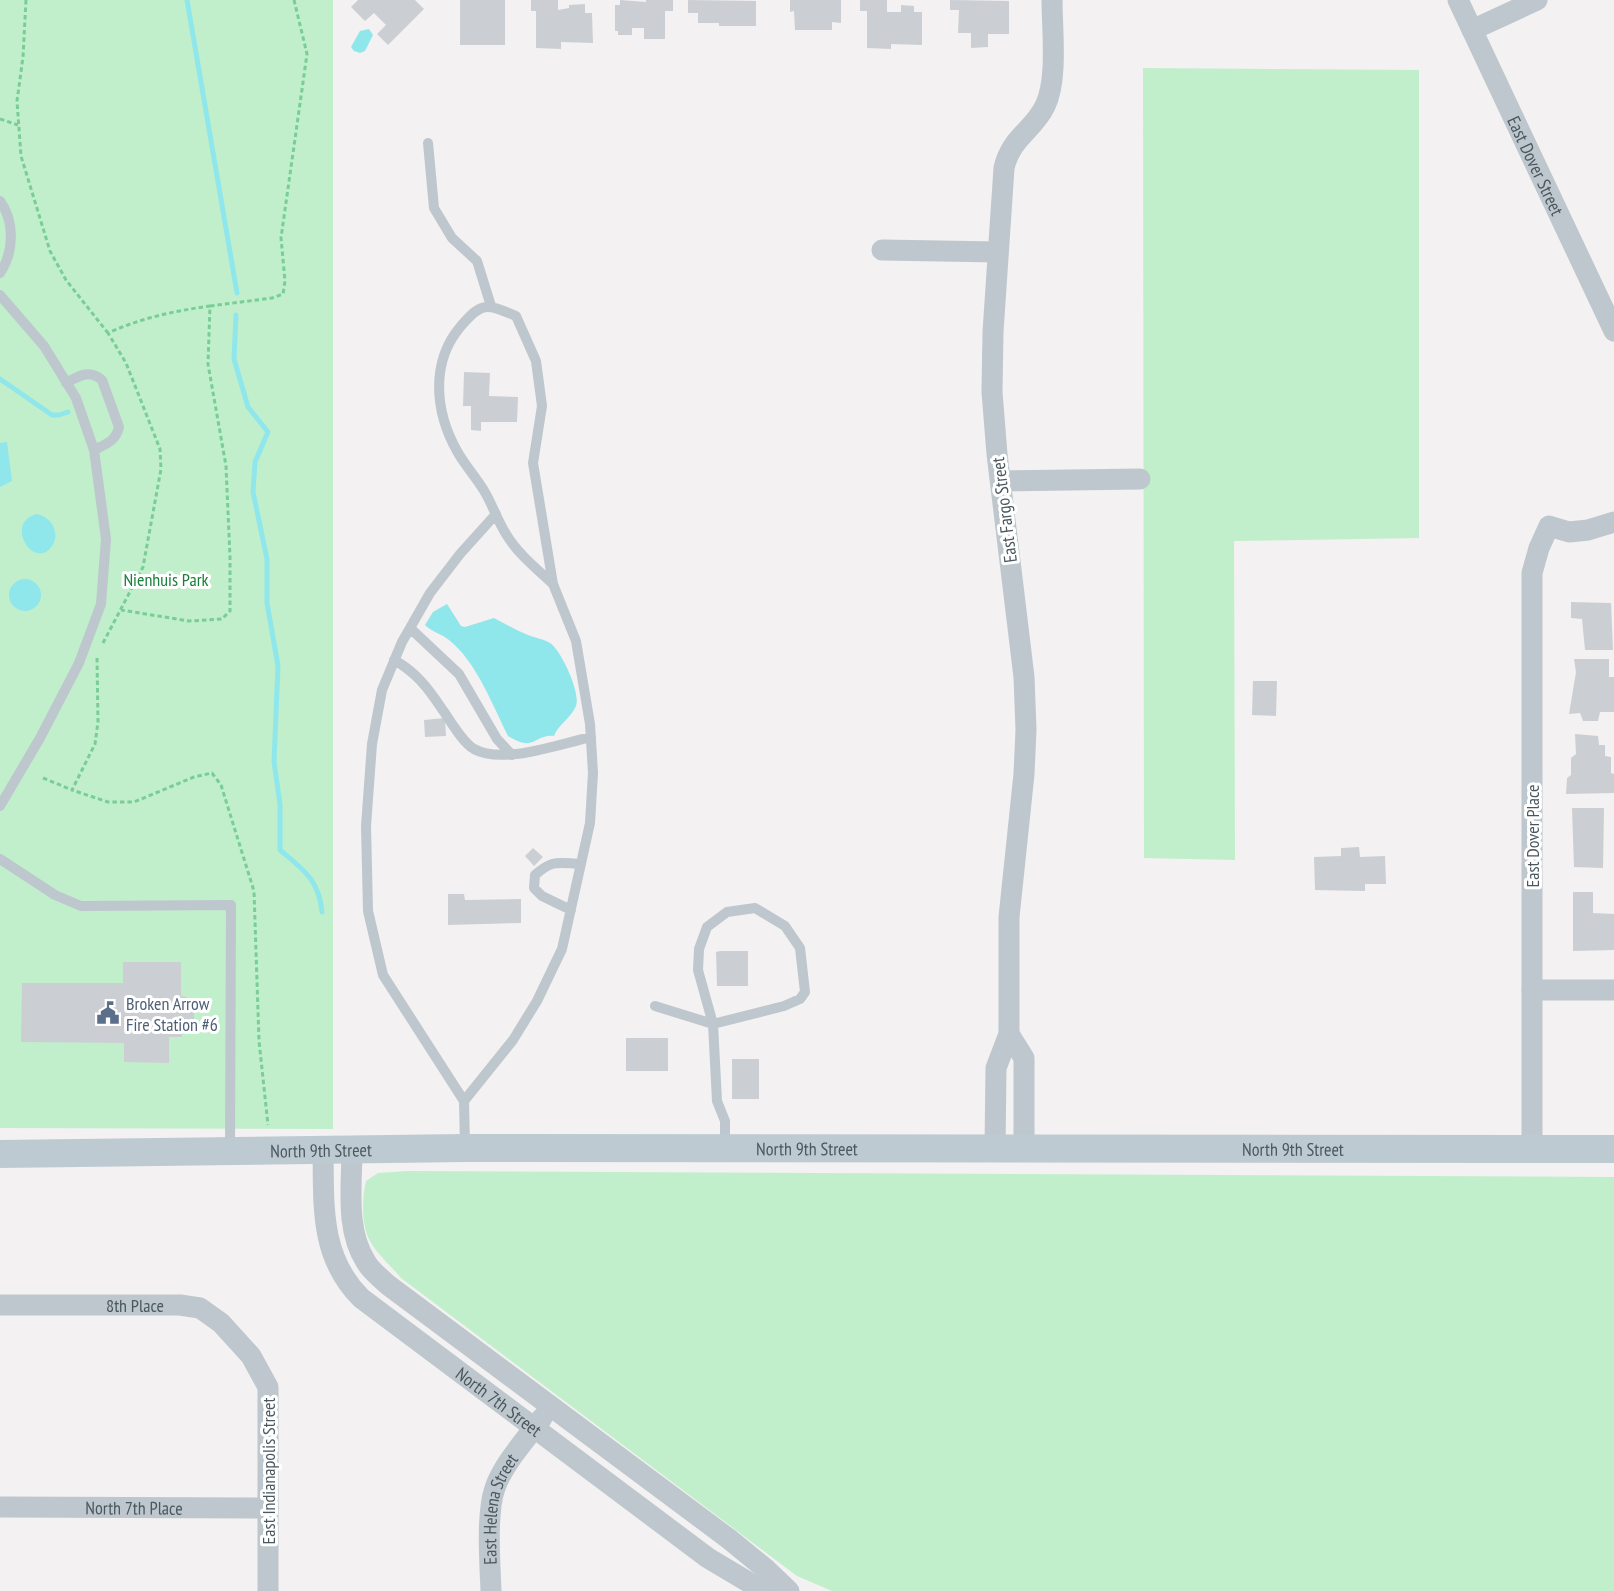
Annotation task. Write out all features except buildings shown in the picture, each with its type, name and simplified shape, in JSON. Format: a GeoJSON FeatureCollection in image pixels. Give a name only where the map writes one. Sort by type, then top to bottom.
{"type":"FeatureCollection","features":[{"type":"Feature","properties":{"kind":"main road","name":"North 9th Street"},"geometry":{"type":"LineString","coordinates":[[0,1154],[323,1148],[1614,1149]]}},
{"type":"Feature","properties":{"kind":"street","name":"East Fargo Street"},"geometry":{"type":"LineString","coordinates":[[995,1149],[996,1068],[1009,1034],[1009,917],[1026,730],[1023,677],[992,381],[998,252],[1006,160],[1016,140],[1043,109],[1051,89],[1052,0]]}},
{"type":"Feature","properties":{"kind":"street","name":"East Dover Street"},"geometry":{"type":"LineString","coordinates":[[1458,0],[1614,332]]}},
{"type":"Feature","properties":{"kind":"street"},"geometry":{"type":"LineString","coordinates":[[1472,30],[1537,0]]}},
{"type":"Feature","properties":{"kind":"street"},"geometry":{"type":"LineString","coordinates":[[882,250],[998,252]]}},
{"type":"Feature","properties":{"kind":"street"},"geometry":{"type":"LineString","coordinates":[[1001,481],[1140,479]]}},
{"type":"Feature","properties":{"kind":"street","name":"East Dover Place"},"geometry":{"type":"LineString","coordinates":[[1532,1149],[1532,573],[1539,548],[1549,526],[1569,532],[1588,530],[1614,522]]}},
{"type":"Feature","properties":{"kind":"street"},"geometry":{"type":"LineString","coordinates":[[1532,990],[1614,990]]}},
{"type":"Feature","properties":{"kind":"street"},"geometry":{"type":"LineString","coordinates":[[1009,1034],[1024,1058],[1024,1149]]}},
{"type":"Feature","properties":{"kind":"street","name":"North 7th Street"},"geometry":{"type":"LineString","coordinates":[[323,1148],[324,1213],[328,1242],[341,1274],[350,1287],[373,1308],[708,1558],[755,1586],[770,1591]]}},
{"type":"Feature","properties":{"kind":"street","name":"North 7th Street"},"geometry":{"type":"LineString","coordinates":[[352,1148],[353,1226],[355,1239],[366,1264],[388,1285],[729,1539],[789,1591]]}},
{"type":"Feature","properties":{"kind":"street","name":"8th Place"},"geometry":{"type":"LineString","coordinates":[[0,1305],[144,1304],[200,1308],[221,1323],[251,1356]]}},
{"type":"Feature","properties":{"kind":"street","name":"East Indianapolis Street"},"geometry":{"type":"LineString","coordinates":[[251,1356],[268,1387],[268,1591]]}},
{"type":"Feature","properties":{"kind":"street","name":"East Helena Street"},"geometry":{"type":"LineString","coordinates":[[490,1591],[490,1524],[494,1488],[510,1461],[551,1406]]}},
{"type":"Feature","properties":{"kind":"street","name":"North 7th Place"},"geometry":{"type":"LineString","coordinates":[[0,1507],[268,1508]]}},
{"type":"Feature","properties":{"kind":"lane"},"geometry":{"type":"LineString","coordinates":[[428,143],[434,208],[452,238],[477,261],[491,306]]}},
{"type":"Feature","properties":{"kind":"lane"},"geometry":{"type":"LineString","coordinates":[[0,201],[6,209],[12,236],[7,263],[0,273]]}},
{"type":"Feature","properties":{"kind":"lane"},"geometry":{"type":"LineString","coordinates":[[0,295],[44,346],[76,398],[94,450],[106,539],[100,604],[79,663],[40,738],[0,806]]}},
{"type":"Feature","properties":{"kind":"lane"},"geometry":{"type":"LineString","coordinates":[[464,1101],[513,1040],[537,1001],[562,949],[590,822],[593,772],[591,736],[576,641],[553,584],[533,463],[542,406],[536,361],[516,316],[491,306],[475,310],[459,328],[441,364],[438,390],[446,427],[457,452],[484,491],[516,548],[553,584]]}},
{"type":"Feature","properties":{"kind":"lane"},"geometry":{"type":"LineString","coordinates":[[66,383],[85,373],[96,375],[102,380],[119,427],[112,441],[94,450]]}},
{"type":"Feature","properties":{"kind":"lane"},"geometry":{"type":"LineString","coordinates":[[465,1148],[464,1101],[383,975],[368,911],[366,826],[372,744],[382,690],[394,660],[429,593],[496,514]]}},
{"type":"Feature","properties":{"kind":"lane"},"geometry":{"type":"LineString","coordinates":[[410,628],[459,674],[497,739],[513,755]]}},
{"type":"Feature","properties":{"kind":"lane"},"geometry":{"type":"LineString","coordinates":[[394,660],[411,669],[472,748],[488,754],[513,755],[591,736]]}},
{"type":"Feature","properties":{"kind":"lane"},"geometry":{"type":"LineString","coordinates":[[0,860],[55,895],[81,906],[231,905],[230,1150]]}},
{"type":"Feature","properties":{"kind":"lane"},"geometry":{"type":"LineString","coordinates":[[571,910],[542,896],[534,888],[534,875],[547,864],[581,864]]}},
{"type":"Feature","properties":{"kind":"lane"},"geometry":{"type":"LineString","coordinates":[[655,1006],[713,1024],[784,1006],[800,999],[805,993],[800,948],[785,926],[755,908],[727,912],[707,927],[699,949],[698,970],[713,1024],[717,1101],[725,1121],[725,1149]]}},
{"type":"Feature","properties":{"kind":"path"},"geometry":{"type":"LineString","coordinates":[[26,0],[23,57],[17,101],[21,156],[50,251],[66,280],[108,333],[126,363],[160,448],[161,469],[143,567],[109,630],[97,658],[98,722],[95,744],[72,790]]}},
{"type":"Feature","properties":{"kind":"path"},"geometry":{"type":"LineString","coordinates":[[108,333],[131,322],[171,312],[272,298],[284,294],[281,238],[307,54],[294,0]]}},
{"type":"Feature","properties":{"kind":"path"},"geometry":{"type":"LineString","coordinates":[[0,119],[18,125]]}},
{"type":"Feature","properties":{"kind":"path"},"geometry":{"type":"LineString","coordinates":[[121,610],[189,621],[222,620],[230,611],[226,466],[208,363],[210,306]]}},
{"type":"Feature","properties":{"kind":"path"},"geometry":{"type":"LineString","coordinates":[[43,778],[108,802],[134,802],[212,772],[221,785],[254,891],[259,1041],[268,1125]]}},
{"type":"Feature","properties":{"kind":"green space","name":"Nienhuis Park"},"geometry":{"type":"Polygon","coordinates":[[[0,0],[333,0],[333,1129],[0,1128],[0,0]]]}},
{"type":"Feature","properties":{"kind":"green space"},"geometry":{"type":"Polygon","coordinates":[[[1143,68],[1419,70],[1419,538],[1234,541],[1235,860],[1144,858],[1143,68]]]}},
{"type":"Feature","properties":{"kind":"green space"},"geometry":{"type":"Polygon","coordinates":[[[408,1171],[1614,1177],[1614,1591],[832,1591],[797,1576],[401,1278],[370,1241],[365,1227],[363,1203],[366,1181],[378,1173],[408,1171]]]}},
{"type":"Feature","properties":{"kind":"water"},"geometry":{"type":"Polygon","coordinates":[[[369,29],[373,35],[365,51],[360,53],[354,51],[351,47],[360,31],[369,29]]]}},
{"type":"Feature","properties":{"kind":"water"},"geometry":{"type":"Polygon","coordinates":[[[7,442],[12,481],[0,487],[0,443],[7,442]]]}},
{"type":"Feature","properties":{"kind":"water"},"geometry":{"type":"Polygon","coordinates":[[[37,514],[47,518],[53,526],[55,541],[45,552],[37,553],[25,543],[22,526],[27,519],[37,514]]]}},
{"type":"Feature","properties":{"kind":"water"},"geometry":{"type":"Polygon","coordinates":[[[25,579],[36,584],[41,595],[36,606],[25,611],[14,606],[9,595],[14,584],[25,579]]]}},
{"type":"Feature","properties":{"kind":"water"},"geometry":{"type":"Polygon","coordinates":[[[447,604],[461,626],[465,627],[494,618],[548,642],[554,647],[569,672],[577,700],[574,710],[554,736],[524,743],[508,736],[476,672],[459,649],[425,625],[433,612],[447,604]]]}},
{"type":"Feature","properties":{"kind":"waterway"},"geometry":{"type":"LineString","coordinates":[[187,0],[237,293]]}},
{"type":"Feature","properties":{"kind":"waterway"},"geometry":{"type":"LineString","coordinates":[[236,315],[234,359],[248,407],[268,432],[255,462],[253,492],[267,559],[267,603],[278,666],[274,762],[280,804],[280,850],[309,876],[318,892],[322,912]]}},
{"type":"Feature","properties":{"kind":"waterway"},"geometry":{"type":"LineString","coordinates":[[0,379],[52,415],[68,412]]}},
{"type":"Feature","properties":{"kind":"place","name":"Broken Arrow Fire Station #6"},"geometry":{"type":"Point","coordinates":[108,1013]}}]}
